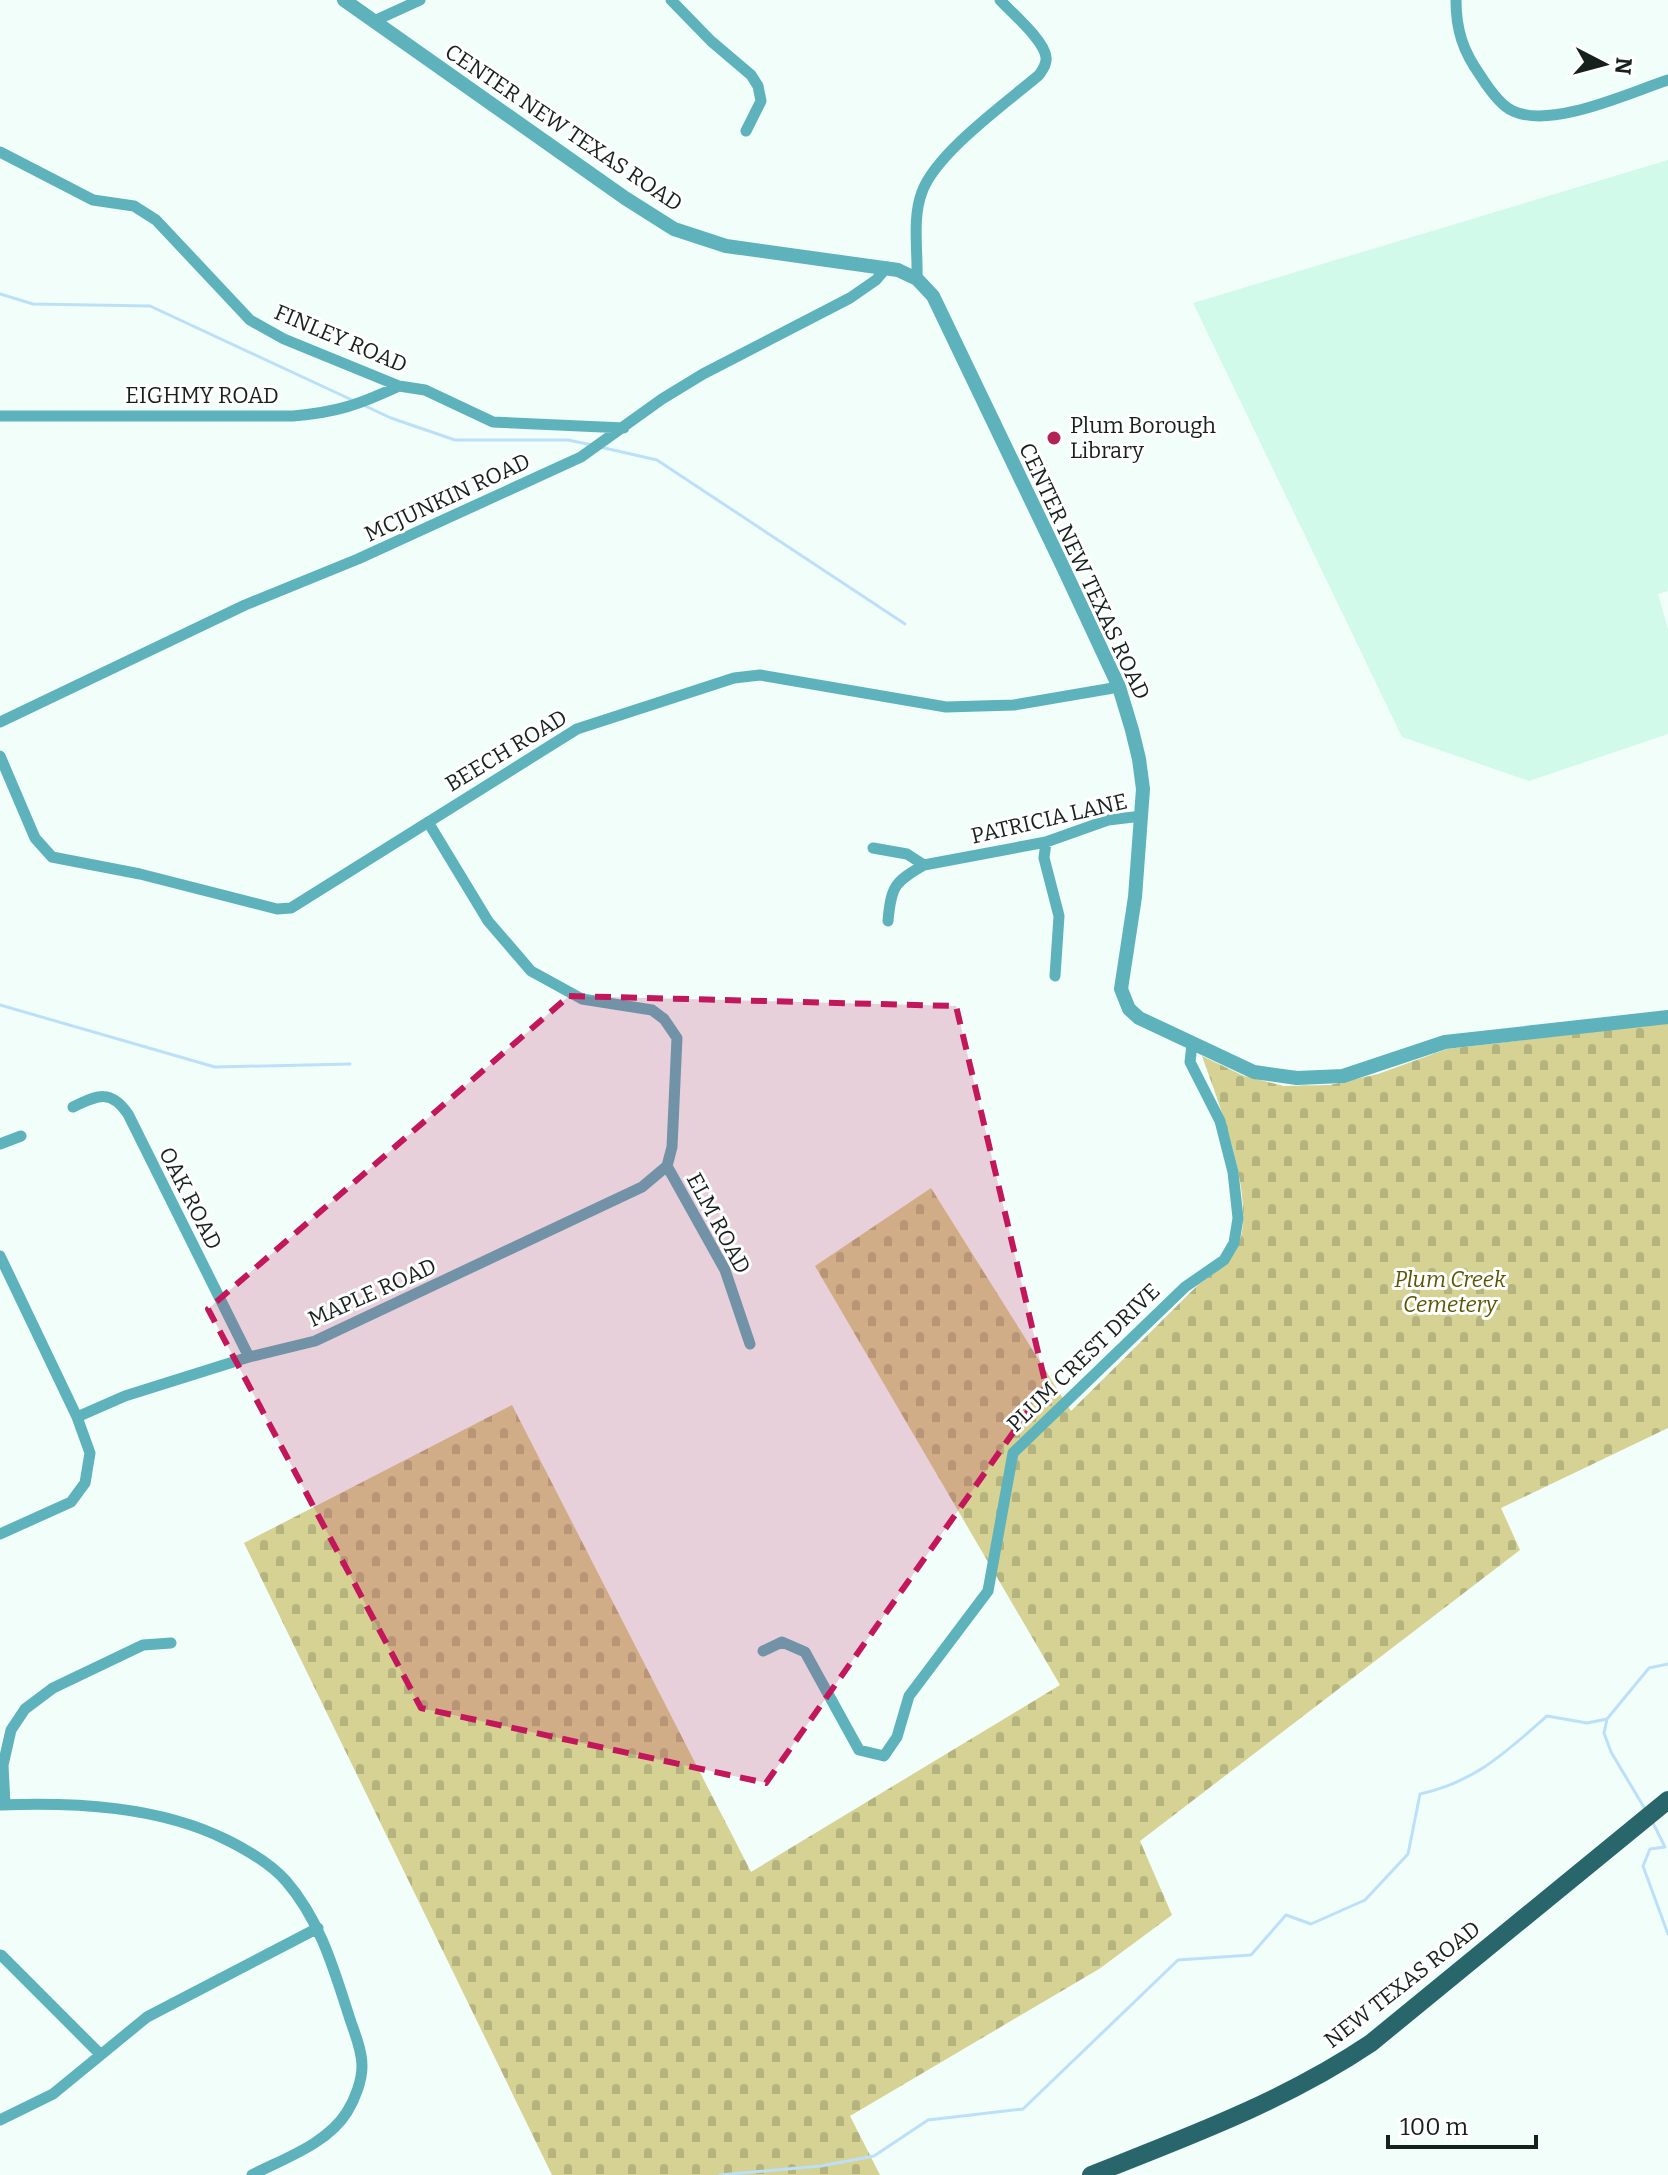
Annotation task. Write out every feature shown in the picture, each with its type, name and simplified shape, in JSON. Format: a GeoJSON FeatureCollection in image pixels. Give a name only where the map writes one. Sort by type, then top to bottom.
{"type":"FeatureCollection","features":[{"type":"Feature","properties":{"kind":"main road","name":"NEW TEXAS ROAD"},"geometry":{"type":"LineString","coordinates":[[1091,2175],[1113,2171],[1279,2098],[1332,2069],[1371,2043],[1668,1800]]}},
{"type":"Feature","properties":{"kind":"street","name":"CENTER NEW TEXAS ROAD"},"geometry":{"type":"LineString","coordinates":[[344,0],[625,198],[674,229],[726,246],[887,267],[917,279],[933,296],[1119,687],[1139,759],[1143,789],[1135,897],[1121,989],[1129,1009],[1139,1018],[1254,1072],[1297,1078],[1343,1076],[1445,1042],[1668,1017]]}},
{"type":"Feature","properties":{"kind":"street"},"geometry":{"type":"LineString","coordinates":[[374,21],[420,0]]}},
{"type":"Feature","properties":{"kind":"street"},"geometry":{"type":"LineString","coordinates":[[671,0],[711,41],[751,75],[758,86],[761,101],[746,131]]}},
{"type":"Feature","properties":{"kind":"street"},"geometry":{"type":"LineString","coordinates":[[917,279],[918,209],[922,192],[933,172],[968,135],[1039,75],[1047,62],[1046,53],[1031,32],[1000,0]]}},
{"type":"Feature","properties":{"kind":"street"},"geometry":{"type":"LineString","coordinates":[[1456,0],[1459,37],[1468,59],[1511,111],[1537,118],[1557,116],[1668,80]]}},
{"type":"Feature","properties":{"kind":"street","name":"FINLEY ROAD"},"geometry":{"type":"LineString","coordinates":[[0,152],[93,200],[134,206],[156,220],[250,320],[284,339],[399,386],[425,390],[493,422],[624,428]]}},
{"type":"Feature","properties":{"kind":"street","name":"MCJUNKIN ROAD"},"geometry":{"type":"LineString","coordinates":[[0,722],[245,605],[358,559],[581,457],[703,374],[850,298],[876,280],[887,267]]}},
{"type":"Feature","properties":{"kind":"street","name":"EIGHMY ROAD"},"geometry":{"type":"LineString","coordinates":[[0,416],[293,416],[332,412],[362,403],[399,386]]}},
{"type":"Feature","properties":{"kind":"street","name":"BEECH ROAD"},"geometry":{"type":"LineString","coordinates":[[0,756],[35,838],[52,857],[140,874],[277,909],[291,908],[312,897],[577,729],[658,701],[750,675],[946,707],[1014,705],[1119,687]]}},
{"type":"Feature","properties":{"kind":"street","name":"PATRICIA LANE"},"geometry":{"type":"LineString","coordinates":[[924,865],[1046,842],[1108,820],[1142,816]]}},
{"type":"Feature","properties":{"kind":"street"},"geometry":{"type":"LineString","coordinates":[[428,822],[488,921],[531,971],[582,999],[652,1010],[664,1019],[677,1038],[672,1147],[667,1166]]}},
{"type":"Feature","properties":{"kind":"street"},"geometry":{"type":"LineString","coordinates":[[1046,842],[1044,858],[1059,916],[1055,976]]}},
{"type":"Feature","properties":{"kind":"street"},"geometry":{"type":"LineString","coordinates":[[873,848],[907,854],[924,865],[896,884],[890,896],[888,921]]}},
{"type":"Feature","properties":{"kind":"street","name":"PLUM CREST DRIVE"},"geometry":{"type":"LineString","coordinates":[[763,1651],[782,1642],[805,1652],[859,1750],[884,1756],[897,1737],[909,1696],[988,1591],[1013,1453],[1185,1287],[1224,1260],[1234,1243],[1238,1218],[1233,1172],[1220,1121],[1190,1062],[1192,1044]]}},
{"type":"Feature","properties":{"kind":"street","name":"OAK ROAD"},"geometry":{"type":"LineString","coordinates":[[73,1107],[97,1097],[112,1096],[120,1101],[249,1357]]}},
{"type":"Feature","properties":{"kind":"street"},"geometry":{"type":"LineString","coordinates":[[0,1144],[21,1136]]}},
{"type":"Feature","properties":{"kind":"street","name":"ELM ROAD"},"geometry":{"type":"LineString","coordinates":[[667,1166],[725,1270],[750,1344]]}},
{"type":"Feature","properties":{"kind":"street","name":"MAPLE ROAD"},"geometry":{"type":"LineString","coordinates":[[77,1417],[125,1396],[249,1357],[315,1341],[348,1327],[642,1187],[667,1166]]}},
{"type":"Feature","properties":{"kind":"street"},"geometry":{"type":"LineString","coordinates":[[0,1256],[77,1417],[90,1453],[85,1483],[71,1502],[0,1534]]}},
{"type":"Feature","properties":{"kind":"street"},"geometry":{"type":"LineString","coordinates":[[171,1643],[143,1645],[53,1688],[25,1709],[11,1730],[3,1765],[3,1805],[64,1805],[191,1823],[262,1861],[286,1881],[318,1928],[359,2048],[362,2065],[357,2092],[335,2129],[319,2141],[252,2175]]}},
{"type":"Feature","properties":{"kind":"street"},"geometry":{"type":"LineString","coordinates":[[0,2120],[53,2094],[73,2080],[147,2017],[318,1928]]}},
{"type":"Feature","properties":{"kind":"street"},"geometry":{"type":"LineString","coordinates":[[1,1955],[100,2054]]}},
{"type":"Feature","properties":{"kind":"highlighted area"},"geometry":{"type":"Polygon","coordinates":[[[569,996],[956,1006],[1046,1386],[766,1783],[421,1708],[208,1309],[569,996]]]}},
{"type":"Feature","properties":{"kind":"shaded area"},"geometry":{"type":"Polygon","coordinates":[[[1668,160],[1668,591],[1658,594],[1668,629],[1668,734],[1529,781],[1402,737],[1193,303],[1668,160]]]}},
{"type":"Feature","properties":{"kind":"green space","name":"Plum Creek Cemetery"},"geometry":{"type":"Polygon","coordinates":[[[1668,1023],[1668,1428],[1501,1508],[1520,1550],[1140,1841],[1172,1915],[1099,1969],[850,2116],[880,2175],[552,2175],[244,1543],[512,1405],[751,1872],[1060,1685],[815,1266],[931,1188],[1071,1411],[1236,1250],[1242,1230],[1240,1181],[1226,1125],[1202,1056],[1244,1076],[1284,1086],[1330,1085],[1378,1074],[1447,1049],[1668,1023]]]}},
{"type":"Feature","properties":{"kind":"waterway"},"geometry":{"type":"LineString","coordinates":[[0,294],[33,304],[150,306],[352,400]]}},
{"type":"Feature","properties":{"kind":"waterway"},"geometry":{"type":"LineString","coordinates":[[363,405],[455,440],[568,440],[592,445]]}},
{"type":"Feature","properties":{"kind":"waterway"},"geometry":{"type":"LineString","coordinates":[[600,447],[657,460],[905,624]]}},
{"type":"Feature","properties":{"kind":"waterway"},"geometry":{"type":"LineString","coordinates":[[0,1005],[215,1067],[350,1064]]}},
{"type":"Feature","properties":{"kind":"waterway"},"geometry":{"type":"LineString","coordinates":[[1645,1809],[1611,1752],[1604,1733],[1607,1719],[1649,1668],[1668,1664]]}},
{"type":"Feature","properties":{"kind":"waterway"},"geometry":{"type":"LineString","coordinates":[[720,2175],[821,2166],[874,2156],[928,2120],[1023,2109],[1178,1960],[1251,1955],[1286,1915],[1311,1924],[1365,1900],[1408,1854],[1420,1794],[1474,1774],[1547,1716],[1587,1723],[1607,1719]]}},
{"type":"Feature","properties":{"kind":"waterway"},"geometry":{"type":"LineString","coordinates":[[1653,1823],[1665,1847],[1650,1849],[1643,1866],[1668,1934]]}},
{"type":"Feature","properties":{"kind":"place","name":"Plum Borough Library"},"geometry":{"type":"Point","coordinates":[1054,438]}}]}
